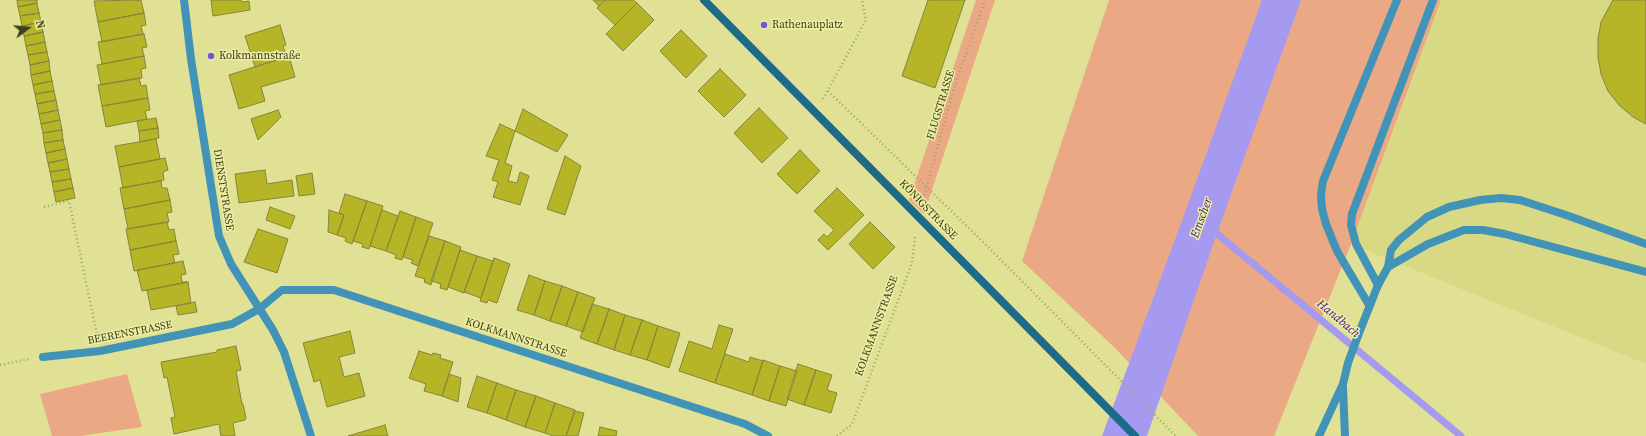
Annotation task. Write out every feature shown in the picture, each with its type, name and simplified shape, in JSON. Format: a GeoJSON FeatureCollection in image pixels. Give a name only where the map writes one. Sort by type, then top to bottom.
{"type":"FeatureCollection","features":[{"type":"Feature","properties":{"kind":"main road","name":"KÖNIGSTRASSE"},"geometry":{"type":"LineString","coordinates":[[704,0],[1135,436]]}},
{"type":"Feature","properties":{"kind":"street","name":"DIENSTSTRASSE"},"geometry":{"type":"LineString","coordinates":[[184,0],[191,59],[219,236],[231,264],[259,308],[284,352],[311,436]]}},
{"type":"Feature","properties":{"kind":"street"},"geometry":{"type":"LineString","coordinates":[[1370,305],[1337,251],[1326,224],[1322,209],[1321,195],[1323,181],[1397,0]]}},
{"type":"Feature","properties":{"kind":"street"},"geometry":{"type":"LineString","coordinates":[[1378,285],[1356,244],[1351,226],[1352,214],[1433,0]]}},
{"type":"Feature","properties":{"kind":"street"},"geometry":{"type":"LineString","coordinates":[[1319,436],[1343,384],[1358,333],[1378,285],[1388,267],[1391,250],[1410,230],[1428,217],[1449,207],[1480,200],[1501,198],[1520,200],[1566,214],[1646,244]]}},
{"type":"Feature","properties":{"kind":"street"},"geometry":{"type":"LineString","coordinates":[[1388,267],[1428,244],[1464,230],[1483,230],[1506,234],[1646,272]]}},
{"type":"Feature","properties":{"kind":"street","name":"KOLKMANNSTRASSE"},"geometry":{"type":"LineString","coordinates":[[259,308],[282,290],[334,290],[745,424],[768,436]]}},
{"type":"Feature","properties":{"kind":"street","name":"BEERENSTRASSE"},"geometry":{"type":"LineString","coordinates":[[43,357],[100,352],[232,324],[259,308]]}},
{"type":"Feature","properties":{"kind":"street"},"geometry":{"type":"LineString","coordinates":[[1343,384],[1345,436]]}},
{"type":"Feature","properties":{"kind":"path"},"geometry":{"type":"LineString","coordinates":[[816,113],[866,20],[862,0]]}},
{"type":"Feature","properties":{"kind":"path","name":"FLUGSTRASSE"},"geometry":{"type":"LineString","coordinates":[[919,216],[925,186],[955,85],[985,0]]}},
{"type":"Feature","properties":{"kind":"path"},"geometry":{"type":"LineString","coordinates":[[828,90],[1176,436]]}},
{"type":"Feature","properties":{"kind":"path"},"geometry":{"type":"LineString","coordinates":[[44,207],[69,201],[100,352]]}},
{"type":"Feature","properties":{"kind":"path","name":"KOLKMANNSTRASSE"},"geometry":{"type":"LineString","coordinates":[[837,436],[852,424],[886,335],[912,263],[919,216]]}},
{"type":"Feature","properties":{"kind":"path"},"geometry":{"type":"LineString","coordinates":[[0,365],[43,357]]}},
{"type":"Feature","properties":{"kind":"shaded area"},"geometry":{"type":"Polygon","coordinates":[[[976,0],[995,0],[924,214],[909,200],[976,0]]]}},
{"type":"Feature","properties":{"kind":"shaded area"},"geometry":{"type":"Polygon","coordinates":[[[1109,0],[1441,0],[1351,244],[1274,436],[1198,436],[1114,347],[1022,261],[1109,0]]]}},
{"type":"Feature","properties":{"kind":"shaded area"},"geometry":{"type":"Polygon","coordinates":[[[1441,0],[1646,0],[1646,364],[1351,244],[1441,0]]]}},
{"type":"Feature","properties":{"kind":"shaded area"},"geometry":{"type":"Polygon","coordinates":[[[127,374],[142,427],[80,436],[52,436],[40,394],[127,374]]]}},
{"type":"Feature","properties":{"kind":"water","name":"Emscher"},"geometry":{"type":"Polygon","coordinates":[[[1262,0],[1301,0],[1215,239],[1147,436],[1102,436],[1183,218],[1262,0]]]}},
{"type":"Feature","properties":{"kind":"building"},"geometry":{"type":"Polygon","coordinates":[[[17,0],[37,0],[37,3],[18,7],[17,0]]]}},
{"type":"Feature","properties":{"kind":"building"},"geometry":{"type":"Polygon","coordinates":[[[141,0],[144,13],[98,22],[94,1],[141,0]]]}},
{"type":"Feature","properties":{"kind":"building"},"geometry":{"type":"Polygon","coordinates":[[[211,0],[249,1],[250,10],[213,16],[211,0]]]}},
{"type":"Feature","properties":{"kind":"building"},"geometry":{"type":"Polygon","coordinates":[[[593,0],[605,0],[599,6],[593,0]]]}},
{"type":"Feature","properties":{"kind":"building"},"geometry":{"type":"Polygon","coordinates":[[[605,0],[633,0],[637,3],[615,25],[597,8],[605,0]]]}},
{"type":"Feature","properties":{"kind":"building"},"geometry":{"type":"Polygon","coordinates":[[[928,0],[965,0],[935,88],[902,76],[928,0]]]}},
{"type":"Feature","properties":{"kind":"building"},"geometry":{"type":"Polygon","coordinates":[[[1613,0],[1646,0],[1646,124],[1633,117],[1619,105],[1608,91],[1601,74],[1598,57],[1598,39],[1601,22],[1613,0]]]}},
{"type":"Feature","properties":{"kind":"building"},"geometry":{"type":"Polygon","coordinates":[[[37,3],[39,13],[20,16],[18,7],[37,3]]]}},
{"type":"Feature","properties":{"kind":"building"},"geometry":{"type":"Polygon","coordinates":[[[637,3],[654,20],[623,51],[606,34],[637,3]]]}},
{"type":"Feature","properties":{"kind":"building"},"geometry":{"type":"Polygon","coordinates":[[[39,13],[41,22],[22,26],[20,16],[39,13]]]}},
{"type":"Feature","properties":{"kind":"building"},"geometry":{"type":"Polygon","coordinates":[[[144,13],[146,25],[141,26],[143,34],[102,42],[98,22],[144,13]]]}},
{"type":"Feature","properties":{"kind":"building"},"geometry":{"type":"Polygon","coordinates":[[[41,22],[43,32],[24,36],[22,26],[41,22]]]}},
{"type":"Feature","properties":{"kind":"building"},"geometry":{"type":"Polygon","coordinates":[[[280,25],[286,45],[283,46],[286,56],[289,56],[255,67],[245,36],[280,25]]]}},
{"type":"Feature","properties":{"kind":"building"},"geometry":{"type":"Polygon","coordinates":[[[681,30],[707,56],[686,78],[660,51],[681,30]]]}},
{"type":"Feature","properties":{"kind":"building"},"geometry":{"type":"Polygon","coordinates":[[[43,32],[45,42],[26,46],[24,36],[43,32]]]}},
{"type":"Feature","properties":{"kind":"building"},"geometry":{"type":"Polygon","coordinates":[[[144,34],[147,47],[142,48],[144,56],[102,64],[98,42],[144,34]]]}},
{"type":"Feature","properties":{"kind":"building"},"geometry":{"type":"Polygon","coordinates":[[[45,42],[47,52],[28,55],[26,46],[45,42]]]}},
{"type":"Feature","properties":{"kind":"building"},"geometry":{"type":"Polygon","coordinates":[[[47,52],[49,61],[30,65],[28,55],[47,52]]]}},
{"type":"Feature","properties":{"kind":"building"},"geometry":{"type":"Polygon","coordinates":[[[144,56],[146,68],[141,69],[142,78],[101,85],[97,65],[144,56]]]}},
{"type":"Feature","properties":{"kind":"building"},"geometry":{"type":"Polygon","coordinates":[[[289,56],[295,77],[261,87],[265,101],[239,109],[229,75],[289,56]]]}},
{"type":"Feature","properties":{"kind":"building"},"geometry":{"type":"Polygon","coordinates":[[[49,61],[50,71],[31,75],[30,65],[49,61]]]}},
{"type":"Feature","properties":{"kind":"building"},"geometry":{"type":"Polygon","coordinates":[[[720,69],[746,95],[724,117],[698,91],[720,69]]]}},
{"type":"Feature","properties":{"kind":"building"},"geometry":{"type":"Polygon","coordinates":[[[50,71],[52,81],[33,85],[31,75],[50,71]]]}},
{"type":"Feature","properties":{"kind":"building"},"geometry":{"type":"Polygon","coordinates":[[[139,78],[141,86],[146,85],[148,98],[102,106],[98,85],[139,78]]]}},
{"type":"Feature","properties":{"kind":"building"},"geometry":{"type":"Polygon","coordinates":[[[52,81],[54,91],[35,94],[33,85],[52,81]]]}},
{"type":"Feature","properties":{"kind":"building"},"geometry":{"type":"Polygon","coordinates":[[[54,91],[56,100],[37,104],[35,94],[54,91]]]}},
{"type":"Feature","properties":{"kind":"building"},"geometry":{"type":"Polygon","coordinates":[[[148,98],[150,110],[145,111],[147,119],[106,127],[102,106],[148,98]]]}},
{"type":"Feature","properties":{"kind":"building"},"geometry":{"type":"Polygon","coordinates":[[[56,100],[58,110],[39,114],[37,104],[56,100]]]}},
{"type":"Feature","properties":{"kind":"building"},"geometry":{"type":"Polygon","coordinates":[[[759,108],[788,138],[762,163],[734,133],[759,108]]]}},
{"type":"Feature","properties":{"kind":"building"},"geometry":{"type":"Polygon","coordinates":[[[523,109],[568,135],[557,152],[515,131],[523,109]]]}},
{"type":"Feature","properties":{"kind":"building"},"geometry":{"type":"Polygon","coordinates":[[[58,110],[60,120],[41,124],[39,114],[58,110]]]}},
{"type":"Feature","properties":{"kind":"building"},"geometry":{"type":"Polygon","coordinates":[[[278,110],[281,117],[258,140],[251,119],[278,110]]]}},
{"type":"Feature","properties":{"kind":"building"},"geometry":{"type":"Polygon","coordinates":[[[156,118],[158,128],[139,131],[137,121],[156,118]]]}},
{"type":"Feature","properties":{"kind":"building"},"geometry":{"type":"Polygon","coordinates":[[[60,120],[62,130],[43,133],[41,124],[60,120]]]}},
{"type":"Feature","properties":{"kind":"building"},"geometry":{"type":"Polygon","coordinates":[[[500,124],[515,131],[505,163],[512,166],[508,181],[517,183],[520,172],[529,176],[520,205],[493,197],[498,182],[492,180],[499,160],[486,156],[500,124]]]}},
{"type":"Feature","properties":{"kind":"building"},"geometry":{"type":"Polygon","coordinates":[[[158,128],[159,138],[140,142],[139,131],[158,128]]]}},
{"type":"Feature","properties":{"kind":"building"},"geometry":{"type":"Polygon","coordinates":[[[62,130],[63,140],[44,143],[43,133],[62,130]]]}},
{"type":"Feature","properties":{"kind":"building"},"geometry":{"type":"Polygon","coordinates":[[[156,139],[160,159],[119,167],[115,146],[156,139]]]}},
{"type":"Feature","properties":{"kind":"building"},"geometry":{"type":"Polygon","coordinates":[[[63,140],[65,149],[46,153],[44,143],[63,140]]]}},
{"type":"Feature","properties":{"kind":"building"},"geometry":{"type":"Polygon","coordinates":[[[65,149],[67,159],[48,163],[46,153],[65,149]]]}},
{"type":"Feature","properties":{"kind":"building"},"geometry":{"type":"Polygon","coordinates":[[[800,150],[820,171],[797,194],[777,174],[800,150]]]}},
{"type":"Feature","properties":{"kind":"building"},"geometry":{"type":"Polygon","coordinates":[[[565,156],[581,166],[565,215],[547,209],[565,156]]]}},
{"type":"Feature","properties":{"kind":"building"},"geometry":{"type":"Polygon","coordinates":[[[165,158],[168,170],[163,172],[164,180],[123,188],[119,167],[165,158]]]}},
{"type":"Feature","properties":{"kind":"building"},"geometry":{"type":"Polygon","coordinates":[[[67,159],[69,169],[50,172],[48,163],[67,159]]]}},
{"type":"Feature","properties":{"kind":"building"},"geometry":{"type":"Polygon","coordinates":[[[69,169],[71,179],[52,182],[50,172],[69,169]]]}},
{"type":"Feature","properties":{"kind":"building"},"geometry":{"type":"Polygon","coordinates":[[[265,170],[267,184],[292,180],[294,196],[239,203],[235,174],[265,170]]]}},
{"type":"Feature","properties":{"kind":"building"},"geometry":{"type":"Polygon","coordinates":[[[312,173],[315,194],[299,196],[296,176],[312,173]]]}},
{"type":"Feature","properties":{"kind":"building"},"geometry":{"type":"Polygon","coordinates":[[[71,179],[73,188],[54,192],[52,182],[71,179]]]}},
{"type":"Feature","properties":{"kind":"building"},"geometry":{"type":"Polygon","coordinates":[[[161,181],[162,188],[167,188],[170,200],[124,209],[120,188],[161,181]]]}},
{"type":"Feature","properties":{"kind":"building"},"geometry":{"type":"Polygon","coordinates":[[[73,188],[75,198],[56,202],[54,192],[73,188]]]}},
{"type":"Feature","properties":{"kind":"building"},"geometry":{"type":"Polygon","coordinates":[[[837,188],[864,215],[828,250],[818,240],[824,234],[827,237],[834,230],[814,211],[837,188]]]}},
{"type":"Feature","properties":{"kind":"building"},"geometry":{"type":"Polygon","coordinates":[[[345,194],[367,201],[352,244],[345,241],[346,238],[337,235],[344,215],[339,213],[345,194]]]}},
{"type":"Feature","properties":{"kind":"building"},"geometry":{"type":"Polygon","coordinates":[[[170,200],[172,212],[167,213],[169,222],[128,229],[124,209],[170,200]]]}},
{"type":"Feature","properties":{"kind":"building"},"geometry":{"type":"Polygon","coordinates":[[[367,201],[383,206],[369,249],[362,247],[363,244],[353,241],[367,201]]]}},
{"type":"Feature","properties":{"kind":"building"},"geometry":{"type":"Polygon","coordinates":[[[270,207],[295,216],[290,229],[266,220],[270,207]]]}},
{"type":"Feature","properties":{"kind":"building"},"geometry":{"type":"Polygon","coordinates":[[[329,210],[344,215],[337,235],[328,232],[329,210]]]}},
{"type":"Feature","properties":{"kind":"building"},"geometry":{"type":"Polygon","coordinates":[[[382,210],[398,216],[386,251],[370,246],[382,210]]]}},
{"type":"Feature","properties":{"kind":"building"},"geometry":{"type":"Polygon","coordinates":[[[400,211],[416,217],[402,260],[395,258],[396,255],[386,251],[400,211]]]}},
{"type":"Feature","properties":{"kind":"building"},"geometry":{"type":"Polygon","coordinates":[[[416,217],[433,223],[418,266],[411,263],[413,260],[403,257],[416,217]]]}},
{"type":"Feature","properties":{"kind":"building"},"geometry":{"type":"Polygon","coordinates":[[[167,222],[169,230],[174,229],[176,241],[130,250],[126,229],[167,222]]]}},
{"type":"Feature","properties":{"kind":"building"},"geometry":{"type":"Polygon","coordinates":[[[870,222],[895,247],[873,269],[849,244],[870,222]]]}},
{"type":"Feature","properties":{"kind":"building"},"geometry":{"type":"Polygon","coordinates":[[[258,229],[288,239],[277,273],[244,262],[258,229]]]}},
{"type":"Feature","properties":{"kind":"building"},"geometry":{"type":"Polygon","coordinates":[[[429,236],[445,241],[431,285],[424,282],[425,279],[415,276],[429,236]]]}},
{"type":"Feature","properties":{"kind":"building"},"geometry":{"type":"Polygon","coordinates":[[[176,241],[179,254],[173,255],[175,263],[134,271],[130,250],[176,241]]]}},
{"type":"Feature","properties":{"kind":"building"},"geometry":{"type":"Polygon","coordinates":[[[445,241],[461,247],[447,290],[440,288],[441,284],[431,281],[445,241]]]}},
{"type":"Feature","properties":{"kind":"building"},"geometry":{"type":"Polygon","coordinates":[[[460,250],[477,256],[464,293],[448,287],[460,250]]]}},
{"type":"Feature","properties":{"kind":"building"},"geometry":{"type":"Polygon","coordinates":[[[477,256],[493,261],[481,298],[464,292],[477,256]]]}},
{"type":"Feature","properties":{"kind":"building"},"geometry":{"type":"Polygon","coordinates":[[[494,258],[510,264],[497,303],[488,300],[487,303],[480,301],[494,258]]]}},
{"type":"Feature","properties":{"kind":"building"},"geometry":{"type":"Polygon","coordinates":[[[183,261],[186,274],[181,275],[182,282],[188,282],[142,291],[137,270],[183,261]]]}},
{"type":"Feature","properties":{"kind":"building"},"geometry":{"type":"Polygon","coordinates":[[[529,275],[545,281],[534,315],[517,310],[529,275]]]}},
{"type":"Feature","properties":{"kind":"building"},"geometry":{"type":"Polygon","coordinates":[[[545,281],[562,286],[550,321],[534,315],[545,281]]]}},
{"type":"Feature","properties":{"kind":"building"},"geometry":{"type":"Polygon","coordinates":[[[188,282],[191,303],[151,310],[147,290],[188,282]]]}},
{"type":"Feature","properties":{"kind":"building"},"geometry":{"type":"Polygon","coordinates":[[[562,286],[578,292],[566,326],[550,321],[562,286]]]}},
{"type":"Feature","properties":{"kind":"building"},"geometry":{"type":"Polygon","coordinates":[[[578,292],[595,298],[583,332],[566,326],[578,292]]]}},
{"type":"Feature","properties":{"kind":"building"},"geometry":{"type":"Polygon","coordinates":[[[195,302],[197,312],[178,315],[176,306],[195,302]]]}},
{"type":"Feature","properties":{"kind":"building"},"geometry":{"type":"Polygon","coordinates":[[[592,304],[609,309],[597,344],[580,338],[592,304]]]}},
{"type":"Feature","properties":{"kind":"building"},"geometry":{"type":"Polygon","coordinates":[[[609,309],[625,315],[614,350],[597,344],[609,309]]]}},
{"type":"Feature","properties":{"kind":"building"},"geometry":{"type":"Polygon","coordinates":[[[625,315],[642,320],[630,355],[614,350],[625,315]]]}},
{"type":"Feature","properties":{"kind":"building"},"geometry":{"type":"Polygon","coordinates":[[[642,320],[658,326],[647,360],[630,355],[642,320]]]}},
{"type":"Feature","properties":{"kind":"building"},"geometry":{"type":"Polygon","coordinates":[[[719,325],[733,329],[715,383],[679,371],[689,341],[712,349],[719,325]]]}},
{"type":"Feature","properties":{"kind":"building"},"geometry":{"type":"Polygon","coordinates":[[[658,326],[680,333],[669,368],[647,360],[658,326]]]}},
{"type":"Feature","properties":{"kind":"building"},"geometry":{"type":"Polygon","coordinates":[[[350,331],[355,353],[339,357],[344,377],[359,373],[365,396],[327,407],[320,380],[314,382],[303,343],[350,331]]]}},
{"type":"Feature","properties":{"kind":"building"},"geometry":{"type":"Polygon","coordinates":[[[236,346],[241,370],[236,371],[246,418],[245,420],[233,423],[235,436],[221,436],[219,424],[174,434],[171,418],[175,417],[167,377],[164,378],[161,362],[217,352],[217,350],[236,346]]]}},
{"type":"Feature","properties":{"kind":"building"},"geometry":{"type":"Polygon","coordinates":[[[419,351],[432,355],[433,353],[441,355],[440,358],[453,362],[442,396],[424,391],[426,384],[409,378],[419,351]]]}},
{"type":"Feature","properties":{"kind":"building"},"geometry":{"type":"Polygon","coordinates":[[[725,354],[749,362],[750,357],[763,361],[752,395],[715,383],[725,354]]]}},
{"type":"Feature","properties":{"kind":"building"},"geometry":{"type":"Polygon","coordinates":[[[763,360],[780,366],[769,401],[752,395],[763,360]]]}},
{"type":"Feature","properties":{"kind":"building"},"geometry":{"type":"Polygon","coordinates":[[[798,364],[816,370],[804,405],[787,399],[798,364]]]}},
{"type":"Feature","properties":{"kind":"building"},"geometry":{"type":"Polygon","coordinates":[[[780,366],[797,371],[786,406],[769,401],[780,366]]]}},
{"type":"Feature","properties":{"kind":"building"},"geometry":{"type":"Polygon","coordinates":[[[816,370],[832,375],[827,390],[837,393],[831,413],[804,405],[816,370]]]}},
{"type":"Feature","properties":{"kind":"building"},"geometry":{"type":"Polygon","coordinates":[[[449,374],[461,378],[458,402],[442,396],[449,374]]]}},
{"type":"Feature","properties":{"kind":"building"},"geometry":{"type":"Polygon","coordinates":[[[477,376],[497,383],[487,413],[467,407],[477,376]]]}},
{"type":"Feature","properties":{"kind":"building"},"geometry":{"type":"Polygon","coordinates":[[[497,383],[516,390],[506,420],[487,413],[497,383]]]}},
{"type":"Feature","properties":{"kind":"building"},"geometry":{"type":"Polygon","coordinates":[[[516,390],[536,396],[525,427],[506,420],[516,390]]]}},
{"type":"Feature","properties":{"kind":"building"},"geometry":{"type":"Polygon","coordinates":[[[536,396],[555,403],[545,433],[525,427],[536,396]]]}},
{"type":"Feature","properties":{"kind":"building"},"geometry":{"type":"Polygon","coordinates":[[[555,403],[575,410],[566,436],[553,436],[545,433],[555,403]]]}},
{"type":"Feature","properties":{"kind":"building"},"geometry":{"type":"Polygon","coordinates":[[[575,411],[584,413],[578,436],[566,436],[575,411]]]}},
{"type":"Feature","properties":{"kind":"building"},"geometry":{"type":"Polygon","coordinates":[[[385,425],[388,436],[348,436],[385,425]]]}},
{"type":"Feature","properties":{"kind":"building"},"geometry":{"type":"Polygon","coordinates":[[[600,427],[617,431],[616,436],[598,436],[600,427]]]}},
{"type":"Feature","properties":{"kind":"waterway","name":"Handbach"},"geometry":{"type":"LineString","coordinates":[[1210,228],[1461,436]]}},
{"type":"Feature","properties":{"kind":"place","name":"Rathenauplatz"},"geometry":{"type":"Point","coordinates":[764,25]}},
{"type":"Feature","properties":{"kind":"place","name":"Kolkmannstraße"},"geometry":{"type":"Point","coordinates":[211,56]}}]}
